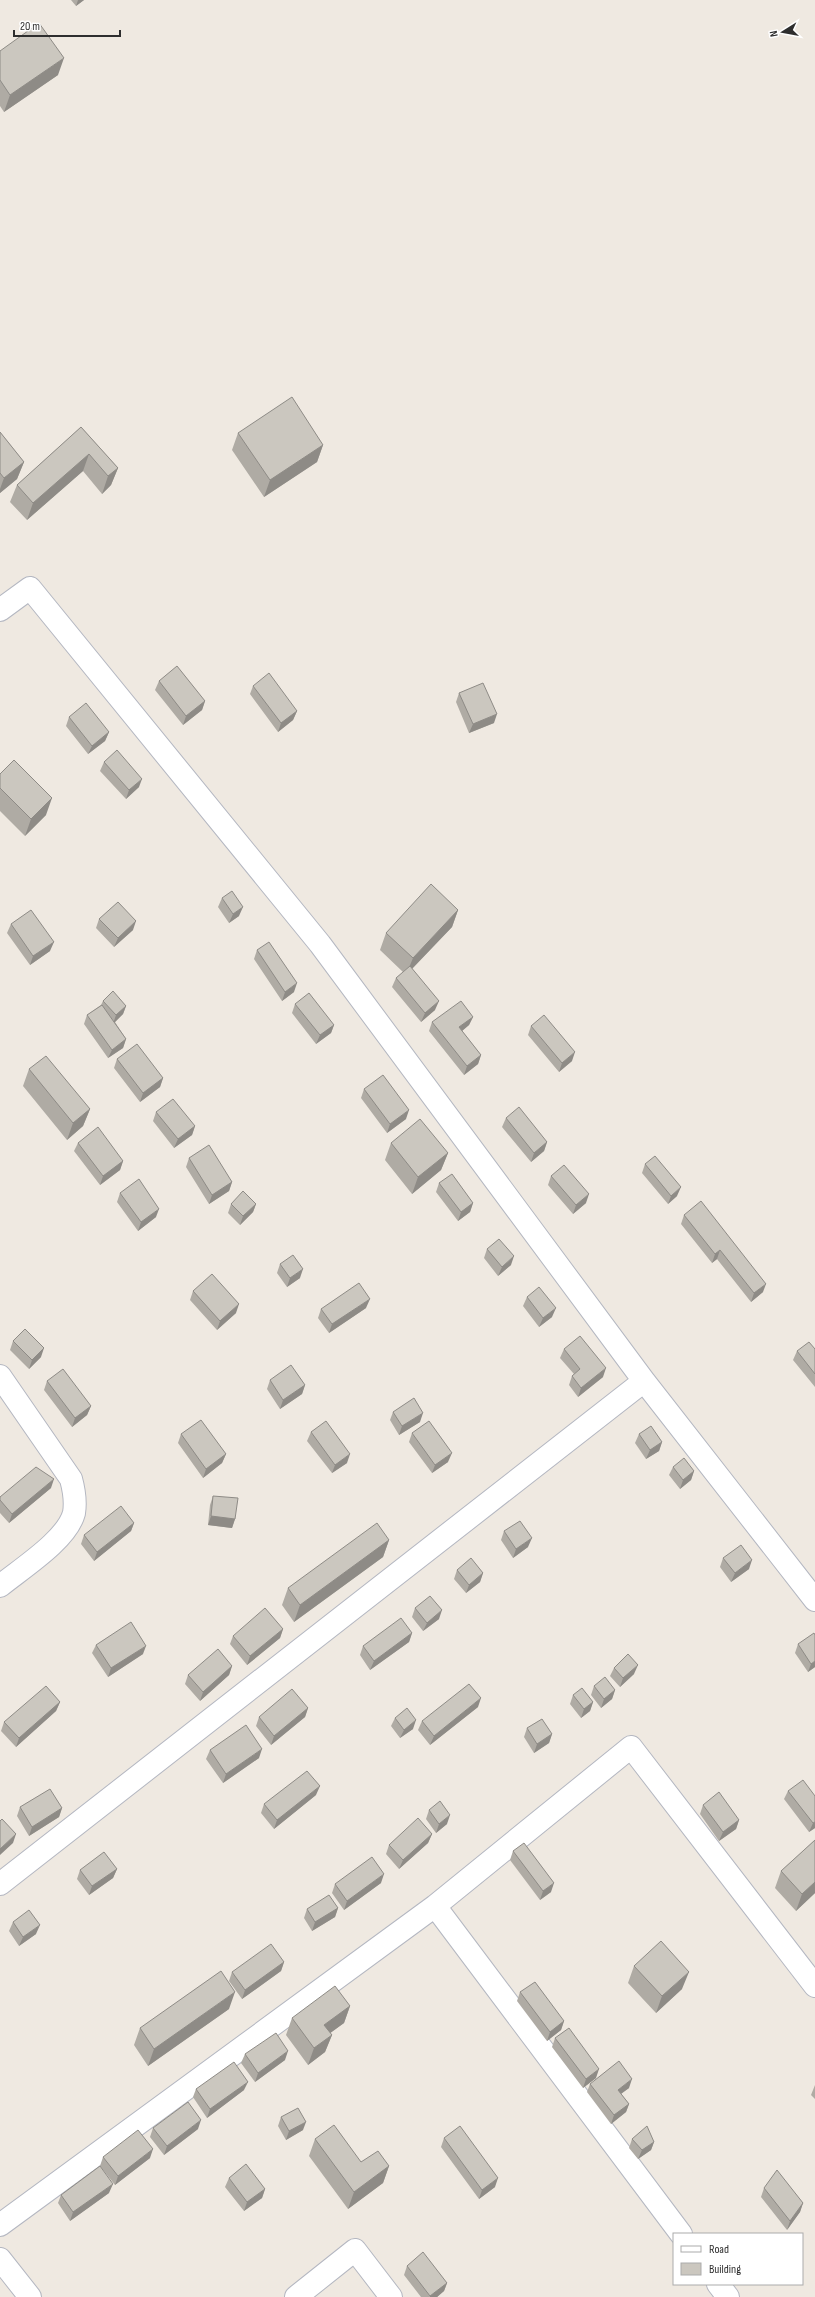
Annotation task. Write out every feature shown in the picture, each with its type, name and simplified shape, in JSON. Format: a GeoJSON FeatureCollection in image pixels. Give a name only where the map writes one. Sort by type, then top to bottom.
{"type":"FeatureCollection","features":[{"type":"Feature","properties":{"kind":"street"},"geometry":{"type":"LineString","coordinates":[[0,610],[30,588],[320,944],[644,1381],[815,1600]]}},
{"type":"Feature","properties":{"kind":"street"},"geometry":{"type":"LineString","coordinates":[[0,1376],[71,1479],[75,1495],[74,1513],[67,1528],[55,1541],[0,1586]]}},
{"type":"Feature","properties":{"kind":"street"},"geometry":{"type":"LineString","coordinates":[[0,1884],[644,1381]]}},
{"type":"Feature","properties":{"kind":"street"},"geometry":{"type":"LineString","coordinates":[[0,2225],[435,1906],[631,1747],[815,1986]]}},
{"type":"Feature","properties":{"kind":"street"},"geometry":{"type":"LineString","coordinates":[[435,1906],[680,2233]]}},
{"type":"Feature","properties":{"kind":"street"},"geometry":{"type":"LineString","coordinates":[[296,2297],[355,2250],[391,2297]]}},
{"type":"Feature","properties":{"kind":"street"},"geometry":{"type":"LineString","coordinates":[[0,2259],[30,2297]]}},
{"type":"Feature","properties":{"kind":"street"},"geometry":{"type":"LineString","coordinates":[[719,2285],[728,2297]]}},
{"type":"Feature","properties":{"kind":"building"},"geometry":{"type":"Polygon","coordinates":[[[39,23],[64,58],[10,95],[0,80],[0,51],[39,23]]]}},
{"type":"Feature","properties":{"kind":"building"},"geometry":{"type":"Polygon","coordinates":[[[292,397],[323,445],[270,480],[238,433],[292,397]]]}},
{"type":"Feature","properties":{"kind":"building"},"geometry":{"type":"Polygon","coordinates":[[[81,427],[118,468],[108,476],[89,454],[33,503],[17,485],[81,427]]]}},
{"type":"Feature","properties":{"kind":"building"},"geometry":{"type":"Polygon","coordinates":[[[0,432],[24,462],[4,478],[0,473],[0,432]]]}},
{"type":"Feature","properties":{"kind":"building"},"geometry":{"type":"Polygon","coordinates":[[[177,666],[205,701],[186,716],[159,681],[177,666]]]}},
{"type":"Feature","properties":{"kind":"building"},"geometry":{"type":"Polygon","coordinates":[[[269,673],[297,711],[281,723],[253,686],[269,673]]]}},
{"type":"Feature","properties":{"kind":"building"},"geometry":{"type":"Polygon","coordinates":[[[483,683],[497,714],[473,724],[459,693],[483,683]]]}},
{"type":"Feature","properties":{"kind":"building"},"geometry":{"type":"Polygon","coordinates":[[[86,703],[109,732],[92,746],[69,717],[86,703]]]}},
{"type":"Feature","properties":{"kind":"building"},"geometry":{"type":"Polygon","coordinates":[[[117,750],[142,779],[129,790],[104,762],[117,750]]]}},
{"type":"Feature","properties":{"kind":"building"},"geometry":{"type":"Polygon","coordinates":[[[14,760],[52,798],[31,819],[0,788],[0,774],[14,760]]]}},
{"type":"Feature","properties":{"kind":"building"},"geometry":{"type":"Polygon","coordinates":[[[431,884],[458,910],[413,958],[386,933],[431,884]]]}},
{"type":"Feature","properties":{"kind":"building"},"geometry":{"type":"Polygon","coordinates":[[[232,891],[243,907],[233,914],[222,898],[232,891]]]}},
{"type":"Feature","properties":{"kind":"building"},"geometry":{"type":"Polygon","coordinates":[[[118,902],[136,921],[118,938],[99,919],[118,902]]]}},
{"type":"Feature","properties":{"kind":"building"},"geometry":{"type":"Polygon","coordinates":[[[31,910],[54,942],[33,956],[11,924],[31,910]]]}},
{"type":"Feature","properties":{"kind":"building"},"geometry":{"type":"Polygon","coordinates":[[[269,942],[297,983],[285,992],[257,950],[269,942]]]}},
{"type":"Feature","properties":{"kind":"building"},"geometry":{"type":"Polygon","coordinates":[[[410,966],[439,1001],[425,1013],[396,978],[410,966]]]}},
{"type":"Feature","properties":{"kind":"building"},"geometry":{"type":"Polygon","coordinates":[[[113,991],[126,1006],[116,1015],[103,1001],[113,991]]]}},
{"type":"Feature","properties":{"kind":"building"},"geometry":{"type":"Polygon","coordinates":[[[309,993],[334,1025],[320,1035],[295,1004],[309,993]]]}},
{"type":"Feature","properties":{"kind":"building"},"geometry":{"type":"Polygon","coordinates":[[[461,1001],[473,1017],[459,1027],[481,1055],[467,1066],[432,1022],[461,1001]]]}},
{"type":"Feature","properties":{"kind":"building"},"geometry":{"type":"Polygon","coordinates":[[[102,1005],[126,1039],[112,1050],[87,1015],[102,1005]]]}},
{"type":"Feature","properties":{"kind":"building"},"geometry":{"type":"Polygon","coordinates":[[[544,1015],[575,1052],[562,1063],[531,1026],[544,1015]]]}},
{"type":"Feature","properties":{"kind":"building"},"geometry":{"type":"Polygon","coordinates":[[[137,1044],[163,1078],[143,1093],[117,1059],[137,1044]]]}},
{"type":"Feature","properties":{"kind":"building"},"geometry":{"type":"Polygon","coordinates":[[[46,1056],[90,1109],[73,1123],[29,1069],[46,1056]]]}},
{"type":"Feature","properties":{"kind":"building"},"geometry":{"type":"Polygon","coordinates":[[[383,1075],[409,1110],[390,1124],[364,1089],[383,1075]]]}},
{"type":"Feature","properties":{"kind":"building"},"geometry":{"type":"Polygon","coordinates":[[[173,1099],[195,1126],[178,1139],[156,1112],[173,1099]]]}},
{"type":"Feature","properties":{"kind":"building"},"geometry":{"type":"Polygon","coordinates":[[[519,1107],[547,1142],[534,1153],[506,1118],[519,1107]]]}},
{"type":"Feature","properties":{"kind":"building"},"geometry":{"type":"Polygon","coordinates":[[[420,1119],[448,1153],[418,1177],[391,1143],[420,1119]]]}},
{"type":"Feature","properties":{"kind":"building"},"geometry":{"type":"Polygon","coordinates":[[[98,1127],[123,1161],[103,1176],[78,1143],[98,1127]]]}},
{"type":"Feature","properties":{"kind":"building"},"geometry":{"type":"Polygon","coordinates":[[[209,1145],[232,1182],[212,1195],[189,1158],[209,1145]]]}},
{"type":"Feature","properties":{"kind":"building"},"geometry":{"type":"Polygon","coordinates":[[[655,1156],[681,1187],[671,1196],[645,1164],[655,1156]]]}},
{"type":"Feature","properties":{"kind":"building"},"geometry":{"type":"Polygon","coordinates":[[[564,1165],[589,1194],[576,1205],[551,1176],[564,1165]]]}},
{"type":"Feature","properties":{"kind":"building"},"geometry":{"type":"Polygon","coordinates":[[[452,1174],[473,1203],[461,1212],[439,1183],[452,1174]]]}},
{"type":"Feature","properties":{"kind":"building"},"geometry":{"type":"Polygon","coordinates":[[[139,1179],[159,1209],[141,1222],[120,1193],[139,1179]]]}},
{"type":"Feature","properties":{"kind":"building"},"geometry":{"type":"Polygon","coordinates":[[[243,1191],[256,1204],[243,1216],[231,1204],[243,1191]]]}},
{"type":"Feature","properties":{"kind":"building"},"geometry":{"type":"Polygon","coordinates":[[[701,1201],[766,1284],[754,1293],[720,1250],[715,1254],[684,1215],[701,1201]]]}},
{"type":"Feature","properties":{"kind":"building"},"geometry":{"type":"Polygon","coordinates":[[[499,1239],[514,1256],[502,1267],[487,1249],[499,1239]]]}},
{"type":"Feature","properties":{"kind":"building"},"geometry":{"type":"Polygon","coordinates":[[[293,1255],[303,1269],[290,1278],[280,1264],[293,1255]]]}},
{"type":"Feature","properties":{"kind":"building"},"geometry":{"type":"Polygon","coordinates":[[[212,1274],[239,1304],[220,1321],[193,1291],[212,1274]]]}},
{"type":"Feature","properties":{"kind":"building"},"geometry":{"type":"Polygon","coordinates":[[[359,1283],[370,1299],[332,1324],[321,1309],[359,1283]]]}},
{"type":"Feature","properties":{"kind":"building"},"geometry":{"type":"Polygon","coordinates":[[[539,1287],[556,1308],[543,1318],[527,1297],[539,1287]]]}},
{"type":"Feature","properties":{"kind":"building"},"geometry":{"type":"Polygon","coordinates":[[[25,1329],[44,1348],[32,1360],[13,1341],[25,1329]]]}},
{"type":"Feature","properties":{"kind":"building"},"geometry":{"type":"Polygon","coordinates":[[[580,1336],[606,1368],[581,1388],[572,1376],[580,1369],[564,1349],[580,1336]]]}},
{"type":"Feature","properties":{"kind":"building"},"geometry":{"type":"Polygon","coordinates":[[[809,1342],[815,1349],[815,1374],[797,1351],[809,1342]]]}},
{"type":"Feature","properties":{"kind":"building"},"geometry":{"type":"Polygon","coordinates":[[[291,1365],[305,1385],[283,1400],[270,1380],[291,1365]]]}},
{"type":"Feature","properties":{"kind":"building"},"geometry":{"type":"Polygon","coordinates":[[[63,1369],[91,1406],[75,1418],[47,1381],[63,1369]]]}},
{"type":"Feature","properties":{"kind":"building"},"geometry":{"type":"Polygon","coordinates":[[[414,1398],[423,1413],[402,1426],[393,1412],[414,1398]]]}},
{"type":"Feature","properties":{"kind":"building"},"geometry":{"type":"Polygon","coordinates":[[[201,1420],[226,1454],[206,1469],[181,1434],[201,1420]]]}},
{"type":"Feature","properties":{"kind":"building"},"geometry":{"type":"Polygon","coordinates":[[[326,1421],[350,1454],[335,1465],[311,1432],[326,1421]]]}},
{"type":"Feature","properties":{"kind":"building"},"geometry":{"type":"Polygon","coordinates":[[[429,1421],[452,1453],[435,1465],[412,1433],[429,1421]]]}},
{"type":"Feature","properties":{"kind":"building"},"geometry":{"type":"Polygon","coordinates":[[[651,1426],[662,1442],[650,1450],[639,1434],[651,1426]]]}},
{"type":"Feature","properties":{"kind":"building"},"geometry":{"type":"Polygon","coordinates":[[[684,1458],[694,1471],[683,1480],[673,1467],[684,1458]]]}},
{"type":"Feature","properties":{"kind":"building"},"geometry":{"type":"Polygon","coordinates":[[[36,1467],[54,1479],[12,1514],[0,1500],[0,1497],[36,1467]]]}},
{"type":"Feature","properties":{"kind":"building"},"geometry":{"type":"Polygon","coordinates":[[[213,1496],[238,1498],[235,1519],[211,1516],[213,1496]]]}},
{"type":"Feature","properties":{"kind":"building"},"geometry":{"type":"Polygon","coordinates":[[[121,1506],[134,1523],[97,1552],[84,1535],[121,1506]]]}},
{"type":"Feature","properties":{"kind":"building"},"geometry":{"type":"Polygon","coordinates":[[[520,1521],[532,1538],[516,1549],[504,1531],[520,1521]]]}},
{"type":"Feature","properties":{"kind":"building"},"geometry":{"type":"Polygon","coordinates":[[[377,1523],[389,1540],[300,1605],[288,1588],[377,1523]]]}},
{"type":"Feature","properties":{"kind":"building"},"geometry":{"type":"Polygon","coordinates":[[[741,1545],[752,1560],[735,1573],[723,1558],[741,1545]]]}},
{"type":"Feature","properties":{"kind":"building"},"geometry":{"type":"Polygon","coordinates":[[[471,1558],[483,1573],[469,1585],[457,1570],[471,1558]]]}},
{"type":"Feature","properties":{"kind":"building"},"geometry":{"type":"Polygon","coordinates":[[[430,1596],[442,1610],[427,1623],[415,1608],[430,1596]]]}},
{"type":"Feature","properties":{"kind":"building"},"geometry":{"type":"Polygon","coordinates":[[[265,1608],[283,1629],[250,1656],[233,1636],[265,1608]]]}},
{"type":"Feature","properties":{"kind":"building"},"geometry":{"type":"Polygon","coordinates":[[[401,1618],[412,1633],[374,1661],[363,1646],[401,1618]]]}},
{"type":"Feature","properties":{"kind":"building"},"geometry":{"type":"Polygon","coordinates":[[[131,1622],[146,1646],[111,1668],[96,1645],[131,1622]]]}},
{"type":"Feature","properties":{"kind":"building"},"geometry":{"type":"Polygon","coordinates":[[[814,1633],[815,1661],[811,1664],[798,1644],[814,1633]]]}},
{"type":"Feature","properties":{"kind":"building"},"geometry":{"type":"Polygon","coordinates":[[[218,1649],[232,1666],[203,1692],[188,1675],[218,1649]]]}},
{"type":"Feature","properties":{"kind":"building"},"geometry":{"type":"Polygon","coordinates":[[[628,1654],[638,1665],[623,1678],[614,1668],[628,1654]]]}},
{"type":"Feature","properties":{"kind":"building"},"geometry":{"type":"Polygon","coordinates":[[[605,1677],[615,1690],[604,1699],[594,1686],[605,1677]]]}},
{"type":"Feature","properties":{"kind":"building"},"geometry":{"type":"Polygon","coordinates":[[[469,1684],[481,1698],[434,1736],[422,1721],[469,1684]]]}},
{"type":"Feature","properties":{"kind":"building"},"geometry":{"type":"Polygon","coordinates":[[[46,1686],[60,1702],[19,1738],[4,1722],[46,1686]]]}},
{"type":"Feature","properties":{"kind":"building"},"geometry":{"type":"Polygon","coordinates":[[[582,1688],[593,1702],[584,1709],[573,1695],[582,1688]]]}},
{"type":"Feature","properties":{"kind":"building"},"geometry":{"type":"Polygon","coordinates":[[[292,1689],[308,1708],[274,1736],[259,1717],[292,1689]]]}},
{"type":"Feature","properties":{"kind":"building"},"geometry":{"type":"Polygon","coordinates":[[[407,1708],[416,1720],[404,1730],[395,1718],[407,1708]]]}},
{"type":"Feature","properties":{"kind":"building"},"geometry":{"type":"Polygon","coordinates":[[[542,1719],[552,1734],[537,1744],[527,1728],[542,1719]]]}},
{"type":"Feature","properties":{"kind":"building"},"geometry":{"type":"Polygon","coordinates":[[[246,1725],[262,1749],[226,1774],[210,1750],[246,1725]]]}},
{"type":"Feature","properties":{"kind":"building"},"geometry":{"type":"Polygon","coordinates":[[[307,1771],[320,1786],[277,1820],[264,1804],[307,1771]]]}},
{"type":"Feature","properties":{"kind":"building"},"geometry":{"type":"Polygon","coordinates":[[[803,1780],[815,1796],[815,1822],[813,1823],[788,1791],[803,1780]]]}},
{"type":"Feature","properties":{"kind":"building"},"geometry":{"type":"Polygon","coordinates":[[[50,1789],[62,1808],[32,1827],[20,1807],[50,1789]]]}},
{"type":"Feature","properties":{"kind":"building"},"geometry":{"type":"Polygon","coordinates":[[[719,1792],[739,1820],[723,1832],[703,1805],[719,1792]]]}},
{"type":"Feature","properties":{"kind":"building"},"geometry":{"type":"Polygon","coordinates":[[[440,1801],[450,1815],[439,1824],[429,1810],[440,1801]]]}},
{"type":"Feature","properties":{"kind":"building"},"geometry":{"type":"Polygon","coordinates":[[[418,1818],[432,1834],[403,1860],[389,1845],[418,1818]]]}},
{"type":"Feature","properties":{"kind":"building"},"geometry":{"type":"Polygon","coordinates":[[[2,1819],[16,1834],[0,1849],[0,1821],[2,1819]]]}},
{"type":"Feature","properties":{"kind":"building"},"geometry":{"type":"Polygon","coordinates":[[[815,1840],[815,1882],[802,1894],[781,1871],[815,1840]]]}},
{"type":"Feature","properties":{"kind":"building"},"geometry":{"type":"Polygon","coordinates":[[[524,1843],[554,1883],[543,1891],[513,1851],[524,1843]]]}},
{"type":"Feature","properties":{"kind":"building"},"geometry":{"type":"Polygon","coordinates":[[[104,1852],[117,1869],[92,1886],[80,1870],[104,1852]]]}},
{"type":"Feature","properties":{"kind":"building"},"geometry":{"type":"Polygon","coordinates":[[[372,1857],[384,1874],[347,1901],[335,1884],[372,1857]]]}},
{"type":"Feature","properties":{"kind":"building"},"geometry":{"type":"Polygon","coordinates":[[[329,1895],[338,1908],[315,1922],[307,1909],[329,1895]]]}},
{"type":"Feature","properties":{"kind":"building"},"geometry":{"type":"Polygon","coordinates":[[[29,1910],[40,1925],[23,1937],[13,1922],[29,1910]]]}},
{"type":"Feature","properties":{"kind":"building"},"geometry":{"type":"Polygon","coordinates":[[[661,1941],[689,1972],[662,1996],[634,1966],[661,1941]]]}},
{"type":"Feature","properties":{"kind":"building"},"geometry":{"type":"Polygon","coordinates":[[[271,1944],[284,1962],[245,1990],[232,1972],[271,1944]]]}},
{"type":"Feature","properties":{"kind":"building"},"geometry":{"type":"Polygon","coordinates":[[[221,1971],[235,1992],[154,2049],[140,2028],[221,1971]]]}},
{"type":"Feature","properties":{"kind":"building"},"geometry":{"type":"Polygon","coordinates":[[[535,1982],[564,2021],[550,2032],[520,1992],[535,1982]]]}},
{"type":"Feature","properties":{"kind":"building"},"geometry":{"type":"Polygon","coordinates":[[[335,1986],[350,2006],[324,2025],[332,2035],[314,2048],[292,2018],[335,1986]]]}},
{"type":"Feature","properties":{"kind":"building"},"geometry":{"type":"Polygon","coordinates":[[[569,2028],[599,2069],[586,2079],[555,2038],[569,2028]]]}},
{"type":"Feature","properties":{"kind":"building"},"geometry":{"type":"Polygon","coordinates":[[[276,2033],[288,2051],[258,2073],[245,2054],[276,2033]]]}},
{"type":"Feature","properties":{"kind":"building"},"geometry":{"type":"Polygon","coordinates":[[[619,2061],[632,2079],[618,2090],[629,2104],[614,2115],[590,2084],[619,2061]]]}},
{"type":"Feature","properties":{"kind":"building"},"geometry":{"type":"Polygon","coordinates":[[[234,2062],[248,2082],[210,2109],[196,2089],[234,2062]]]}},
{"type":"Feature","properties":{"kind":"building"},"geometry":{"type":"Polygon","coordinates":[[[188,2102],[201,2120],[167,2146],[153,2128],[188,2102]]]}},
{"type":"Feature","properties":{"kind":"building"},"geometry":{"type":"Polygon","coordinates":[[[298,2108],[306,2122],[289,2131],[281,2117],[298,2108]]]}},
{"type":"Feature","properties":{"kind":"building"},"geometry":{"type":"Polygon","coordinates":[[[334,2125],[361,2162],[378,2151],[389,2166],[354,2192],[315,2139],[334,2125]]]}},
{"type":"Feature","properties":{"kind":"building"},"geometry":{"type":"Polygon","coordinates":[[[460,2126],[498,2178],[482,2190],[444,2138],[460,2126]]]}},
{"type":"Feature","properties":{"kind":"building"},"geometry":{"type":"Polygon","coordinates":[[[647,2126],[654,2142],[642,2150],[632,2139],[647,2126]]]}},
{"type":"Feature","properties":{"kind":"building"},"geometry":{"type":"Polygon","coordinates":[[[138,2130],[153,2149],[118,2176],[103,2157],[138,2130]]]}},
{"type":"Feature","properties":{"kind":"building"},"geometry":{"type":"Polygon","coordinates":[[[246,2164],[265,2189],[247,2202],[229,2178],[246,2164]]]}},
{"type":"Feature","properties":{"kind":"building"},"geometry":{"type":"Polygon","coordinates":[[[100,2166],[113,2184],[73,2212],[61,2195],[100,2166]]]}},
{"type":"Feature","properties":{"kind":"building"},"geometry":{"type":"Polygon","coordinates":[[[777,2170],[803,2203],[790,2221],[764,2188],[777,2170]]]}},
{"type":"Feature","properties":{"kind":"building"},"geometry":{"type":"Polygon","coordinates":[[[423,2252],[447,2283],[430,2296],[407,2266],[423,2252]]]}}]}
